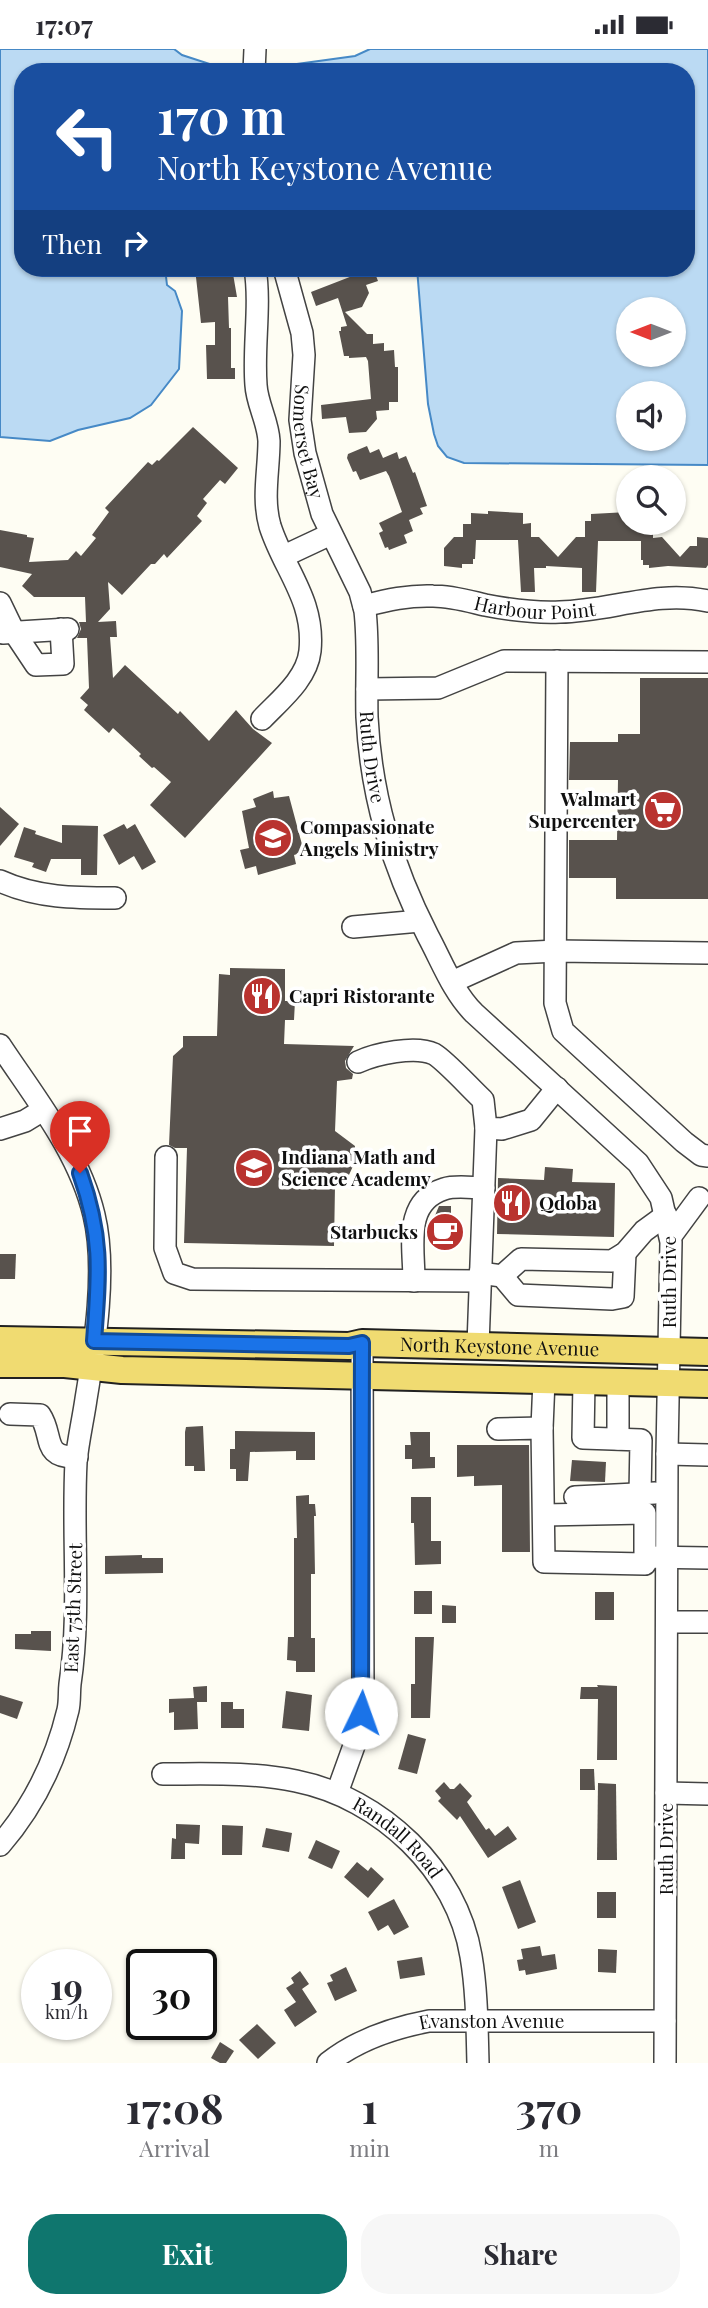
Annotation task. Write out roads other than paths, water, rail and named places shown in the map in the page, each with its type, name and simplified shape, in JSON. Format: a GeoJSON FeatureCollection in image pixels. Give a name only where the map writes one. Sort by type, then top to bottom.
{"type":"FeatureCollection","features":[{"type":"Feature","properties":{"kind":"main road","name":"North Keystone Avenue"},"geometry":{"type":"LineString","coordinates":[[0,1340],[92,1354],[122,1370],[708,1384]]}},
{"type":"Feature","properties":{"kind":"main road","name":"North Keystone Avenue"},"geometry":{"type":"LineString","coordinates":[[0,1364],[92,1354],[349,1346],[362,1343],[708,1352]]}},
{"type":"Feature","properties":{"kind":"street"},"geometry":{"type":"LineString","coordinates":[[255,277],[256,388],[268,429],[269,443],[266,507],[273,534],[306,608],[310,632],[309,656],[295,684],[262,719]]}},
{"type":"Feature","properties":{"kind":"street","name":"Somerset Bay"},"geometry":{"type":"LineString","coordinates":[[286,277],[302,333],[304,355],[300,420],[305,453],[323,514],[364,606]]}},
{"type":"Feature","properties":{"kind":"street"},"geometry":{"type":"LineString","coordinates":[[286,561],[334,540]]}},
{"type":"Feature","properties":{"kind":"street","name":"Harbour Point"},"geometry":{"type":"LineString","coordinates":[[364,606],[409,596],[435,596],[518,610],[559,612],[607,608],[664,597],[680,596],[708,601]]}},
{"type":"Feature","properties":{"kind":"street"},"geometry":{"type":"LineString","coordinates":[[0,603],[7,633],[36,665],[63,664],[64,629],[7,633]]}},
{"type":"Feature","properties":{"kind":"street","name":"Ruth Drive"},"geometry":{"type":"LineString","coordinates":[[364,606],[370,760],[376,800],[395,864],[420,921],[452,982],[471,1010],[638,1163],[666,1217],[667,1493],[656,1558],[667,1622],[665,2063]]}},
{"type":"Feature","properties":{"kind":"street"},"geometry":{"type":"LineString","coordinates":[[366,689],[438,688],[504,661],[708,662]]}},
{"type":"Feature","properties":{"kind":"street"},"geometry":{"type":"LineString","coordinates":[[557,661],[555,1003],[563,1031],[684,1142],[701,1155],[708,1156]]}},
{"type":"Feature","properties":{"kind":"street"},"geometry":{"type":"LineString","coordinates":[[0,881],[46,895],[115,898]]}},
{"type":"Feature","properties":{"kind":"street"},"geometry":{"type":"LineString","coordinates":[[353,927],[420,921]]}},
{"type":"Feature","properties":{"kind":"street"},"geometry":{"type":"LineString","coordinates":[[452,982],[516,953],[708,953]]}},
{"type":"Feature","properties":{"kind":"street","name":"East 75th Street"},"geometry":{"type":"LineString","coordinates":[[0,1045],[43,1109],[80,1173],[94,1217],[99,1269],[92,1354],[77,1457],[76,1643],[70,1702],[47,1774],[28,1809],[0,1845]]}},
{"type":"Feature","properties":{"kind":"street"},"geometry":{"type":"LineString","coordinates":[[358,1062],[376,1054],[418,1051],[433,1054],[483,1100],[486,1128],[478,1345]]}},
{"type":"Feature","properties":{"kind":"street"},"geometry":{"type":"LineString","coordinates":[[486,1128],[502,1129],[531,1120],[557,1089]]}},
{"type":"Feature","properties":{"kind":"street"},"geometry":{"type":"LineString","coordinates":[[0,1129],[25,1121],[43,1109]]}},
{"type":"Feature","properties":{"kind":"street"},"geometry":{"type":"LineString","coordinates":[[166,1157],[165,1248],[174,1273],[192,1279],[414,1281],[502,1276],[521,1259],[612,1261],[625,1253],[644,1231],[703,1198]]}},
{"type":"Feature","properties":{"kind":"street"},"geometry":{"type":"LineString","coordinates":[[414,1281],[414,1218],[424,1199],[446,1188],[484,1188]]}},
{"type":"Feature","properties":{"kind":"street"},"geometry":{"type":"LineString","coordinates":[[666,1217],[703,1198]]}},
{"type":"Feature","properties":{"kind":"street"},"geometry":{"type":"LineString","coordinates":[[502,1276],[518,1295],[612,1299],[623,1297],[625,1253]]}},
{"type":"Feature","properties":{"kind":"street"},"geometry":{"type":"LineString","coordinates":[[337,1793],[355,1743],[363,1696],[362,1343]]}},
{"type":"Feature","properties":{"kind":"street"},"geometry":{"type":"LineString","coordinates":[[544,1380],[544,1562],[645,1564],[656,1558],[708,1558]]}},
{"type":"Feature","properties":{"kind":"street"},"geometry":{"type":"LineString","coordinates":[[584,1381],[583,1438],[641,1440],[708,1455]]}},
{"type":"Feature","properties":{"kind":"street"},"geometry":{"type":"LineString","coordinates":[[618,1382],[618,1439]]}},
{"type":"Feature","properties":{"kind":"street"},"geometry":{"type":"LineString","coordinates":[[9,1414],[40,1415],[45,1421],[54,1452],[60,1457],[77,1457]]}},
{"type":"Feature","properties":{"kind":"street"},"geometry":{"type":"LineString","coordinates":[[498,1429],[542,1429]]}},
{"type":"Feature","properties":{"kind":"street"},"geometry":{"type":"LineString","coordinates":[[640,1493],[641,1440]]}},
{"type":"Feature","properties":{"kind":"street"},"geometry":{"type":"LineString","coordinates":[[575,1497],[667,1493]]}},
{"type":"Feature","properties":{"kind":"street"},"geometry":{"type":"LineString","coordinates":[[544,1515],[645,1513],[656,1558]]}},
{"type":"Feature","properties":{"kind":"street"},"geometry":{"type":"LineString","coordinates":[[667,1622],[708,1622]]}},
{"type":"Feature","properties":{"kind":"street","name":"Randall Road"},"geometry":{"type":"LineString","coordinates":[[163,1774],[264,1776],[299,1781],[337,1793],[381,1817],[406,1838],[429,1863],[444,1885],[459,1916],[471,1954],[478,2063]]}},
{"type":"Feature","properties":{"kind":"street"},"geometry":{"type":"LineString","coordinates":[[666,1793],[708,1794]]}},
{"type":"Feature","properties":{"kind":"street","name":"Evanston Avenue"},"geometry":{"type":"LineString","coordinates":[[328,2063],[358,2043],[402,2027],[442,2020],[665,2021]]}},
{"type":"Feature","properties":{"kind":"water"},"geometry":{"type":"Polygon","coordinates":[[[0,49],[174,49],[182,55],[207,63],[14,63],[14,277],[166,277],[167,285],[175,291],[182,311],[179,369],[151,405],[130,418],[78,430],[50,441],[0,437],[0,49]]]}},
{"type":"Feature","properties":{"kind":"water"},"geometry":{"type":"Polygon","coordinates":[[[370,49],[708,49],[708,465],[464,463],[447,457],[438,446],[428,404],[418,277],[695,277],[695,63],[304,63],[355,56],[370,49]]]}},
{"type":"Feature","properties":{"kind":"place","name":"Walmart Supercenter"},"geometry":{"type":"Point","coordinates":[663,810]}},
{"type":"Feature","properties":{"kind":"place","name":"Compassionate Angels Ministry"},"geometry":{"type":"Point","coordinates":[273,838]}},
{"type":"Feature","properties":{"kind":"place","name":"Capri Ristorante"},"geometry":{"type":"Point","coordinates":[262,996]}},
{"type":"Feature","properties":{"kind":"place","name":"Indiana Math and Science Academy"},"geometry":{"type":"Point","coordinates":[254,1168]}},
{"type":"Feature","properties":{"kind":"place","name":"Qdoba"},"geometry":{"type":"Point","coordinates":[512,1203]}},
{"type":"Feature","properties":{"kind":"place","name":"Starbucks"},"geometry":{"type":"Point","coordinates":[445,1232]}}]}
